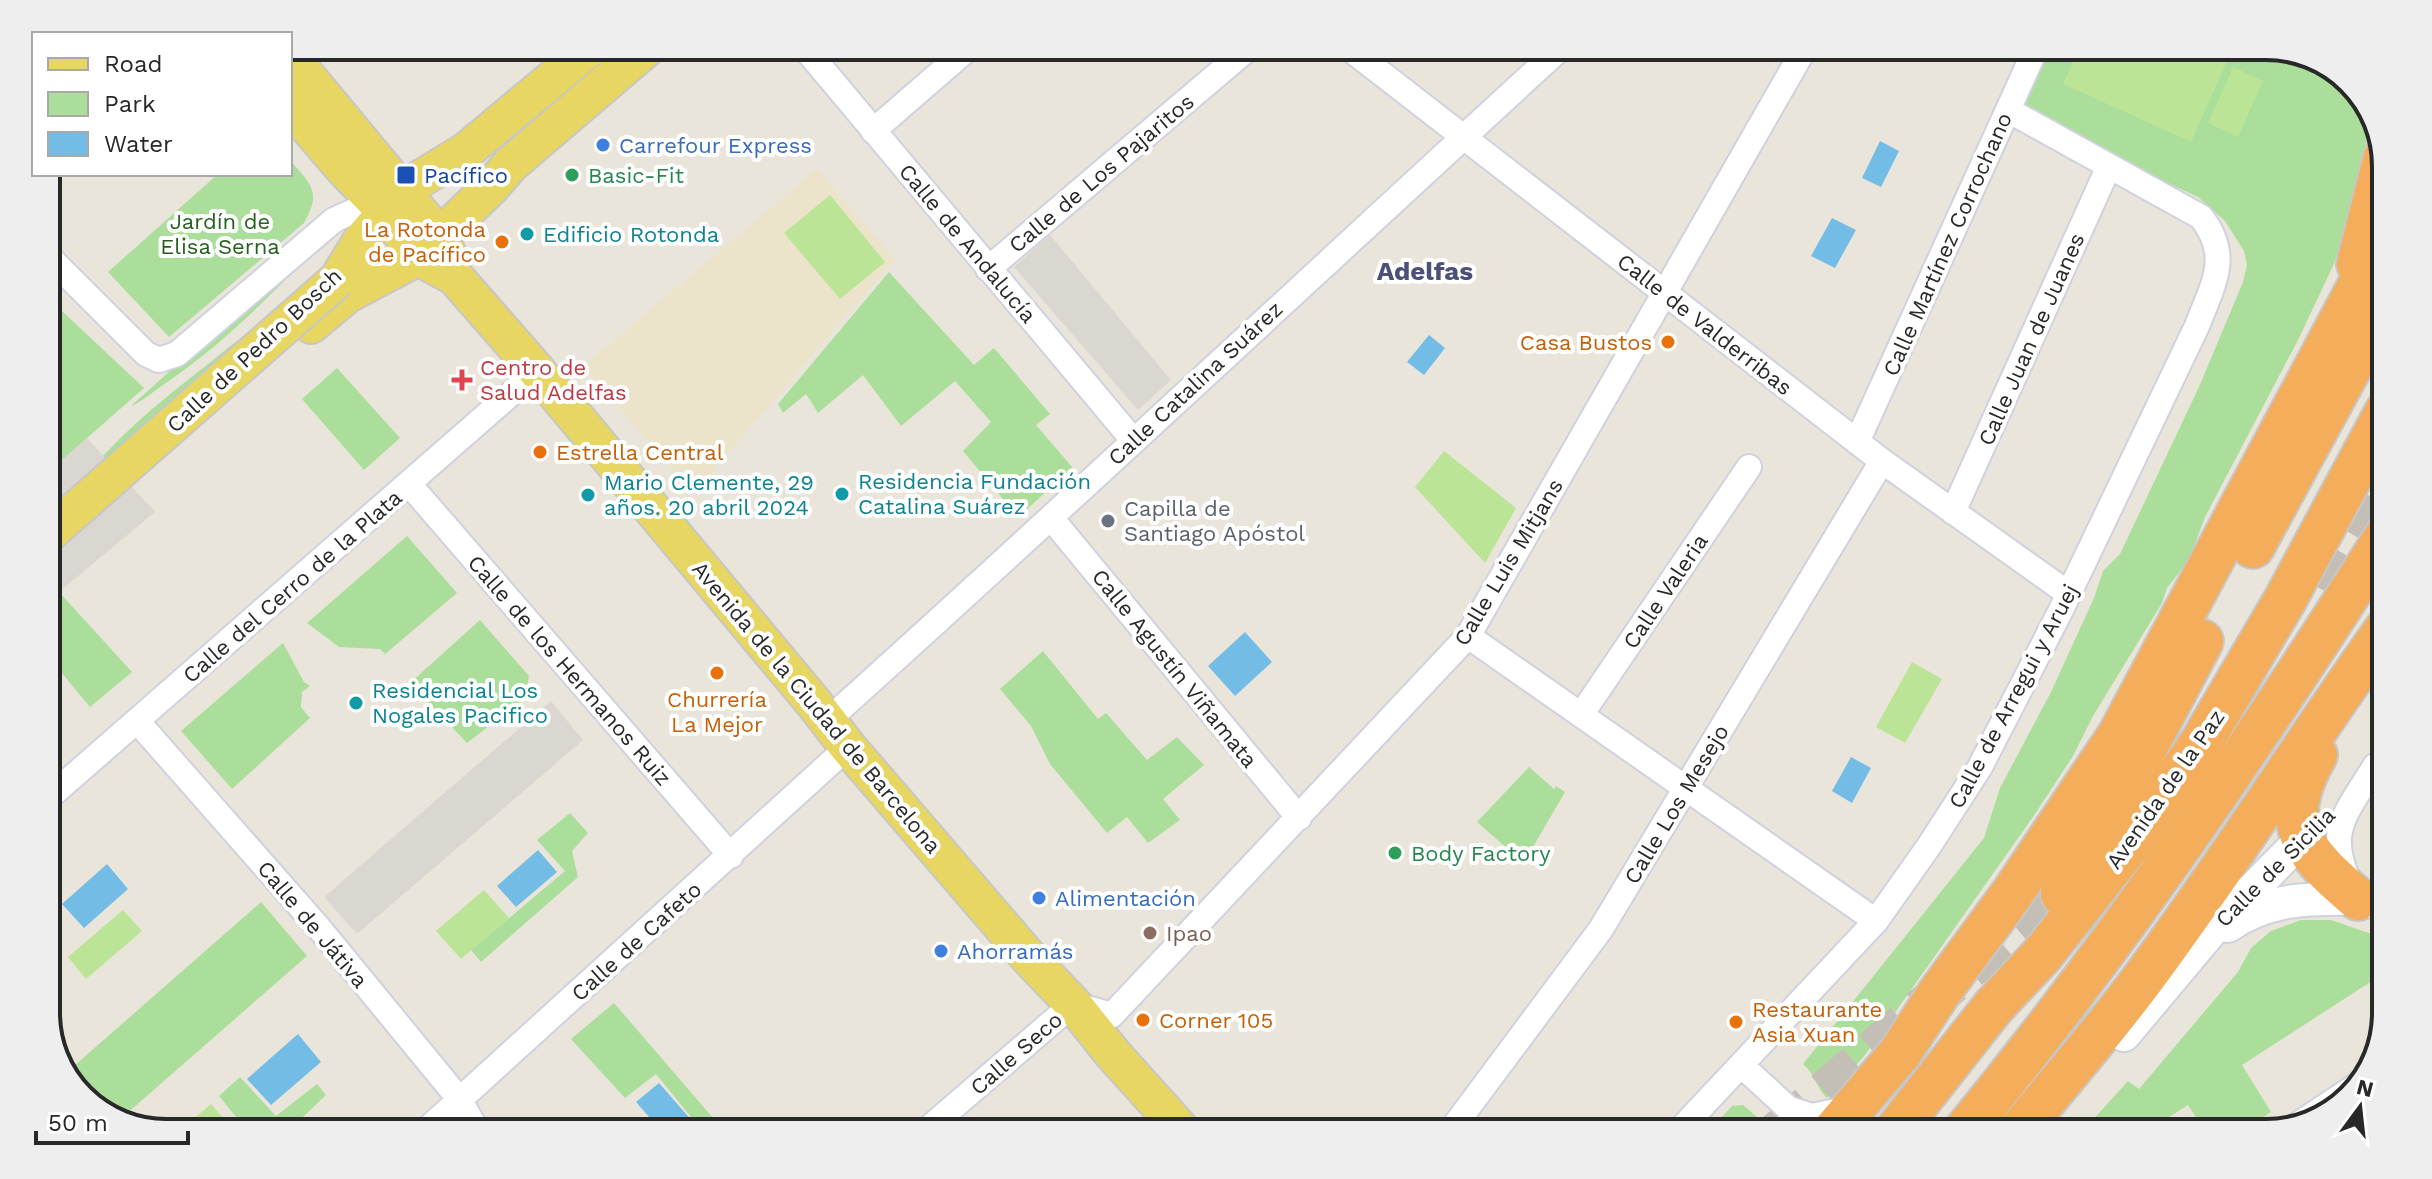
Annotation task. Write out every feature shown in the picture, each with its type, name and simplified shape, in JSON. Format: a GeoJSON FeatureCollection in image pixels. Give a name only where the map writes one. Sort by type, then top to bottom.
{"type":"FeatureCollection","features":[{"type":"Feature","properties":{"kind":"highway"},"geometry":{"type":"LineString","coordinates":[[2319,362],[2360,261],[2372,211]]}},
{"type":"Feature","properties":{"kind":"highway"},"geometry":{"type":"LineString","coordinates":[[1846,1119],[1900,1053],[2119,735],[2372,262]]}},
{"type":"Feature","properties":{"kind":"highway"},"geometry":{"type":"LineString","coordinates":[[1994,1006],[2117,803],[2372,328]]}},
{"type":"Feature","properties":{"kind":"highway","name":"Avenida de la Paz"},"geometry":{"type":"LineString","coordinates":[[1905,1119],[1994,1006],[2070,921],[2133,840],[2201,743],[2285,600],[2372,438]]}},
{"type":"Feature","properties":{"kind":"highway","name":"Avenida de la Paz"},"geometry":{"type":"LineString","coordinates":[[1974,1119],[2040,1038],[2244,756],[2372,558]]}},
{"type":"Feature","properties":{"kind":"highway"},"geometry":{"type":"LineString","coordinates":[[2119,735],[2151,707],[2207,631]]}},
{"type":"Feature","properties":{"kind":"highway"},"geometry":{"type":"LineString","coordinates":[[2040,1038],[2092,995],[2176,883],[2372,636]]}},
{"type":"Feature","properties":{"kind":"highway"},"geometry":{"type":"LineString","coordinates":[[2029,1119],[2143,978],[2241,842],[2372,640]]}},
{"type":"Feature","properties":{"kind":"highway"},"geometry":{"type":"LineString","coordinates":[[2372,644],[2306,772],[2297,810],[2302,839],[2317,863],[2372,906]]}},
{"type":"Feature","properties":{"kind":"main road","name":"Avenida de la Ciudad de Barcelona"},"geometry":{"type":"LineString","coordinates":[[293,60],[404,195],[428,246],[537,371],[838,734],[1171,1119]]}},
{"type":"Feature","properties":{"kind":"main road"},"geometry":{"type":"LineString","coordinates":[[404,195],[466,151],[575,60]]}},
{"type":"Feature","properties":{"kind":"main road","name":"Calle de Pedro Bosch"},"geometry":{"type":"LineString","coordinates":[[60,524],[343,287],[428,246],[511,164],[633,60]]}},
{"type":"Feature","properties":{"kind":"main road","name":"Avenida de la Ciudad de Barcelona"},"geometry":{"type":"LineString","coordinates":[[292,108],[344,169],[404,195]]}},
{"type":"Feature","properties":{"kind":"main road","name":"Calle de Pedro Bosch"},"geometry":{"type":"LineString","coordinates":[[60,540],[343,287],[361,241],[404,195]]}},
{"type":"Feature","properties":{"kind":"main road"},"geometry":{"type":"LineString","coordinates":[[361,241],[360,256],[368,268],[382,274],[428,246]]}},
{"type":"Feature","properties":{"kind":"main road","name":"Calle de Sicilia"},"geometry":{"type":"LineString","coordinates":[[2178,971],[2213,929],[2302,839]]}},
{"type":"Feature","properties":{"kind":"main road"},"geometry":{"type":"LineString","coordinates":[[2052,1119],[2178,971],[2230,925],[2261,908],[2297,899],[2372,906]]}},
{"type":"Feature","properties":{"kind":"street","name":"Calle de Andalucía"},"geometry":{"type":"LineString","coordinates":[[815,60],[1133,440]]}},
{"type":"Feature","properties":{"kind":"street"},"geometry":{"type":"LineString","coordinates":[[873,131],[955,60]]}},
{"type":"Feature","properties":{"kind":"street","name":"Calle de Los Pajaritos"},"geometry":{"type":"LineString","coordinates":[[988,269],[1234,60]]}},
{"type":"Feature","properties":{"kind":"street","name":"Calle de Valderribas"},"geometry":{"type":"LineString","coordinates":[[1364,60],[1882,461],[2069,594]]}},
{"type":"Feature","properties":{"kind":"street","name":"Calle Catalina Suárez"},"geometry":{"type":"LineString","coordinates":[[838,734],[1051,518],[1133,440],[1548,60]]}},
{"type":"Feature","properties":{"kind":"street","name":"Calle Luis Mitjans"},"geometry":{"type":"LineString","coordinates":[[1073,1004],[1112,1015],[1468,636],[1798,60]]}},
{"type":"Feature","properties":{"kind":"street","name":"Calle Martínez Corrochano"},"geometry":{"type":"LineString","coordinates":[[1857,442],[2031,60]]}},
{"type":"Feature","properties":{"kind":"street","name":"Calle de Arregui y Aruej"},"geometry":{"type":"LineString","coordinates":[[1690,1119],[1876,921],[1980,767],[2069,594],[2197,326],[2213,284],[2218,247],[2201,217],[2008,110]]}},
{"type":"Feature","properties":{"kind":"street","name":"Calle Juan de Juanes"},"geometry":{"type":"LineString","coordinates":[[1953,512],[2109,166]]}},
{"type":"Feature","properties":{"kind":"street","name":"Calle de Pedro Bosch"},"geometry":{"type":"LineString","coordinates":[[60,267],[146,354],[159,360],[177,354],[334,220],[404,195]]}},
{"type":"Feature","properties":{"kind":"street","name":"Calle del Cerro de la Plata"},"geometry":{"type":"LineString","coordinates":[[60,788],[537,371]]}},
{"type":"Feature","properties":{"kind":"street","name":"Calle Los Mesejo"},"geometry":{"type":"LineString","coordinates":[[1459,1119],[1601,929],[1882,461]]}},
{"type":"Feature","properties":{"kind":"street","name":"Calle Valeria"},"geometry":{"type":"LineString","coordinates":[[1581,715],[1749,467]]}},
{"type":"Feature","properties":{"kind":"street","name":"Calle de los Hermanos Ruiz"},"geometry":{"type":"LineString","coordinates":[[409,484],[731,856]]}},
{"type":"Feature","properties":{"kind":"street","name":"Calle Agustín Viñamata"},"geometry":{"type":"LineString","coordinates":[[1051,518],[1299,818]]}},
{"type":"Feature","properties":{"kind":"street"},"geometry":{"type":"LineString","coordinates":[[1468,636],[1876,921]]}},
{"type":"Feature","properties":{"kind":"street","name":"Calle de Játiva"},"geometry":{"type":"LineString","coordinates":[[137,721],[319,928],[460,1100],[470,1119]]}},
{"type":"Feature","properties":{"kind":"street","name":"Calle de Cafeto"},"geometry":{"type":"LineString","coordinates":[[439,1119],[731,856],[838,734]]}},
{"type":"Feature","properties":{"kind":"street","name":"Calle de Sicilia"},"geometry":{"type":"LineString","coordinates":[[2302,839],[2372,769]]}},
{"type":"Feature","properties":{"kind":"street","name":"Calle de Sicilia"},"geometry":{"type":"LineString","coordinates":[[2372,774],[2340,822],[2337,840],[2343,870],[2372,906]]}},
{"type":"Feature","properties":{"kind":"street","name":"Calle Seco"},"geometry":{"type":"LineString","coordinates":[[939,1119],[1073,1004]]}},
{"type":"Feature","properties":{"kind":"street"},"geometry":{"type":"LineString","coordinates":[[1741,1065],[1790,1119]]}},
{"type":"Feature","properties":{"kind":"street"},"geometry":{"type":"LineString","coordinates":[[1800,1119],[1812,1116],[1837,1119]]}},
{"type":"Feature","properties":{"kind":"shaded area"},"geometry":{"type":"Polygon","coordinates":[[[817,169],[895,259],[693,494],[584,366],[817,169]]]}},
{"type":"Feature","properties":{"kind":"shaded area"},"geometry":{"type":"Polygon","coordinates":[[[1050,235],[1171,380],[1138,410],[1014,267],[1050,235]]]}},
{"type":"Feature","properties":{"kind":"shaded area"},"geometry":{"type":"Polygon","coordinates":[[[87,438],[155,512],[60,591],[60,462],[87,438]]]}},
{"type":"Feature","properties":{"kind":"shaded area"},"geometry":{"type":"Polygon","coordinates":[[[551,701],[583,740],[357,934],[324,897],[551,701]]]}},
{"type":"Feature","properties":{"kind":"green space"},"geometry":{"type":"Polygon","coordinates":[[[2031,60],[2266,60],[2294,64],[2313,71],[2336,86],[2361,119],[2367,135],[2359,194],[2333,266],[2298,340],[2205,517],[2189,560],[2167,588],[2162,603],[2093,716],[2073,756],[2035,814],[1865,1055],[1827,1098],[1803,1064],[1984,838],[2000,788],[2051,692],[2103,571],[2120,554],[2199,387],[2243,282],[2247,265],[2244,251],[2225,221],[2198,197],[2008,110],[2031,60]]]}},
{"type":"Feature","properties":{"kind":"green space"},"geometry":{"type":"Polygon","coordinates":[[[2074,60],[2228,60],[2191,142],[2063,84],[2074,60]]]}},
{"type":"Feature","properties":{"kind":"green space"},"geometry":{"type":"Polygon","coordinates":[[[2233,67],[2263,81],[2238,137],[2208,123],[2233,67]]]}},
{"type":"Feature","properties":{"kind":"green space","name":"Jardín de Elisa Serna"},"geometry":{"type":"Polygon","coordinates":[[[292,162],[312,189],[312,203],[304,223],[169,337],[108,272],[216,176],[292,176],[292,162]]]}},
{"type":"Feature","properties":{"kind":"green space"},"geometry":{"type":"Polygon","coordinates":[[[830,195],[885,262],[840,299],[784,233],[830,195]]]}},
{"type":"Feature","properties":{"kind":"green space"},"geometry":{"type":"Polygon","coordinates":[[[301,253],[304,260],[238,325],[185,370],[131,406],[301,253]]]}},
{"type":"Feature","properties":{"kind":"green space"},"geometry":{"type":"Polygon","coordinates":[[[889,272],[974,365],[994,348],[1050,414],[1036,425],[1073,468],[1018,517],[963,451],[991,422],[955,381],[901,426],[863,375],[818,413],[806,394],[783,413],[778,404],[889,272]]]}},
{"type":"Feature","properties":{"kind":"green space"},"geometry":{"type":"Polygon","coordinates":[[[293,304],[84,478],[128,430],[161,402],[251,330],[293,304]]]}},
{"type":"Feature","properties":{"kind":"green space"},"geometry":{"type":"Polygon","coordinates":[[[60,309],[144,388],[60,462],[60,309]]]}},
{"type":"Feature","properties":{"kind":"green space"},"geometry":{"type":"Polygon","coordinates":[[[337,368],[400,438],[364,470],[302,399],[337,368]]]}},
{"type":"Feature","properties":{"kind":"green space"},"geometry":{"type":"Polygon","coordinates":[[[1444,451],[1516,508],[1485,563],[1415,487],[1444,451]]]}},
{"type":"Feature","properties":{"kind":"green space"},"geometry":{"type":"Polygon","coordinates":[[[407,536],[457,593],[385,654],[380,649],[339,647],[307,623],[407,536]]]}},
{"type":"Feature","properties":{"kind":"green space"},"geometry":{"type":"Polygon","coordinates":[[[60,593],[132,672],[90,707],[60,671],[60,593]]]}},
{"type":"Feature","properties":{"kind":"green space"},"geometry":{"type":"Polygon","coordinates":[[[480,620],[529,676],[525,698],[467,743],[410,683],[480,620]]]}},
{"type":"Feature","properties":{"kind":"green space"},"geometry":{"type":"Polygon","coordinates":[[[283,643],[304,682],[310,686],[302,692],[301,707],[310,718],[232,789],[181,731],[283,643]]]}},
{"type":"Feature","properties":{"kind":"green space"},"geometry":{"type":"Polygon","coordinates":[[[1043,651],[1098,719],[1106,713],[1147,760],[1177,737],[1204,765],[1163,799],[1180,820],[1148,843],[1127,817],[1107,833],[1050,764],[1031,726],[1000,689],[1043,651]]]}},
{"type":"Feature","properties":{"kind":"green space"},"geometry":{"type":"Polygon","coordinates":[[[1912,662],[1942,679],[1905,743],[1876,727],[1912,662]]]}},
{"type":"Feature","properties":{"kind":"green space"},"geometry":{"type":"Polygon","coordinates":[[[1529,767],[1554,789],[1556,786],[1565,792],[1526,859],[1517,857],[1477,822],[1529,767]]]}},
{"type":"Feature","properties":{"kind":"green space"},"geometry":{"type":"Polygon","coordinates":[[[570,813],[588,833],[572,851],[578,877],[481,962],[471,950],[565,871],[537,840],[570,813]]]}},
{"type":"Feature","properties":{"kind":"green space"},"geometry":{"type":"Polygon","coordinates":[[[484,890],[509,918],[461,959],[436,931],[484,890]]]}},
{"type":"Feature","properties":{"kind":"green space"},"geometry":{"type":"Polygon","coordinates":[[[261,902],[307,956],[129,1112],[96,1093],[74,1066],[261,902]]]}},
{"type":"Feature","properties":{"kind":"green space"},"geometry":{"type":"Polygon","coordinates":[[[123,910],[142,931],[86,979],[68,957],[123,910]]]}},
{"type":"Feature","properties":{"kind":"green space"},"geometry":{"type":"Polygon","coordinates":[[[2301,920],[2331,920],[2372,934],[2372,981],[2242,1065],[2271,1112],[2261,1119],[2197,1119],[2188,1105],[2166,1119],[2094,1119],[2128,1081],[2139,1089],[2238,972],[2251,948],[2271,931],[2301,920]]]}},
{"type":"Feature","properties":{"kind":"green space"},"geometry":{"type":"Polygon","coordinates":[[[614,1003],[714,1119],[693,1119],[656,1074],[625,1098],[571,1039],[614,1003]]]}},
{"type":"Feature","properties":{"kind":"green space"},"geometry":{"type":"Polygon","coordinates":[[[240,1077],[276,1116],[317,1084],[326,1095],[301,1119],[238,1119],[219,1096],[240,1077]]]}},
{"type":"Feature","properties":{"kind":"green space"},"geometry":{"type":"Polygon","coordinates":[[[211,1104],[224,1119],[193,1119],[211,1104]]]}},
{"type":"Feature","properties":{"kind":"green space"},"geometry":{"type":"Polygon","coordinates":[[[1743,1105],[1760,1119],[1720,1119],[1732,1106],[1743,1105]]]}},
{"type":"Feature","properties":{"kind":"water"},"geometry":{"type":"Polygon","coordinates":[[[1880,141],[1899,151],[1881,187],[1862,178],[1880,141]]]}},
{"type":"Feature","properties":{"kind":"water"},"geometry":{"type":"Polygon","coordinates":[[[1832,218],[1856,230],[1835,268],[1811,256],[1832,218]]]}},
{"type":"Feature","properties":{"kind":"water"},"geometry":{"type":"Polygon","coordinates":[[[1429,335],[1445,348],[1424,375],[1407,362],[1429,335]]]}},
{"type":"Feature","properties":{"kind":"water"},"geometry":{"type":"Polygon","coordinates":[[[1245,632],[1272,662],[1235,696],[1208,666],[1245,632]]]}},
{"type":"Feature","properties":{"kind":"water"},"geometry":{"type":"Polygon","coordinates":[[[1851,757],[1871,768],[1852,803],[1832,791],[1851,757]]]}},
{"type":"Feature","properties":{"kind":"water"},"geometry":{"type":"Polygon","coordinates":[[[538,850],[557,872],[516,907],[497,886],[538,850]]]}},
{"type":"Feature","properties":{"kind":"water"},"geometry":{"type":"Polygon","coordinates":[[[107,864],[128,889],[84,928],[62,904],[107,864]]]}},
{"type":"Feature","properties":{"kind":"water"},"geometry":{"type":"Polygon","coordinates":[[[298,1034],[321,1062],[271,1105],[247,1079],[298,1034]]]}},
{"type":"Feature","properties":{"kind":"water"},"geometry":{"type":"Polygon","coordinates":[[[659,1083],[690,1119],[651,1119],[636,1102],[659,1083]]]}},
{"type":"Feature","properties":{"kind":"tunnel"},"geometry":{"type":"LineString","coordinates":[[2314,585],[2372,486]]}},
{"type":"Feature","properties":{"kind":"tunnel"},"geometry":{"type":"LineString","coordinates":[[1793,1119],[2087,867]]}},
{"type":"Feature","properties":{"kind":"place","name":"Carrefour Express"},"geometry":{"type":"Point","coordinates":[603,145]}},
{"type":"Feature","properties":{"kind":"place","name":"Pacífico"},"geometry":{"type":"Point","coordinates":[406,175]}},
{"type":"Feature","properties":{"kind":"place","name":"Basic-Fit"},"geometry":{"type":"Point","coordinates":[572,175]}},
{"type":"Feature","properties":{"kind":"place","name":"Edificio Rotonda"},"geometry":{"type":"Point","coordinates":[527,234]}},
{"type":"Feature","properties":{"kind":"place","name":"La Rotonda de Pacífico"},"geometry":{"type":"Point","coordinates":[502,242]}},
{"type":"Feature","properties":{"kind":"place","name":"Casa Bustos"},"geometry":{"type":"Point","coordinates":[1668,342]}},
{"type":"Feature","properties":{"kind":"place","name":"Centro de Salud Adelfas"},"geometry":{"type":"Point","coordinates":[462,380]}},
{"type":"Feature","properties":{"kind":"place","name":"Estrella Central"},"geometry":{"type":"Point","coordinates":[540,452]}},
{"type":"Feature","properties":{"kind":"place","name":"Residencia Fundación Catalina Suárez"},"geometry":{"type":"Point","coordinates":[842,494]}},
{"type":"Feature","properties":{"kind":"place","name":"Mario Clemente, 29 años. 20 abril 2024"},"geometry":{"type":"Point","coordinates":[588,495]}},
{"type":"Feature","properties":{"kind":"place","name":"Capilla de Santiago Apóstol"},"geometry":{"type":"Point","coordinates":[1108,521]}},
{"type":"Feature","properties":{"kind":"place","name":"Churrería La Mejor"},"geometry":{"type":"Point","coordinates":[717,673]}},
{"type":"Feature","properties":{"kind":"place","name":"Residencial Los Nogales Pacifico"},"geometry":{"type":"Point","coordinates":[356,703]}},
{"type":"Feature","properties":{"kind":"place","name":"Body Factory"},"geometry":{"type":"Point","coordinates":[1395,853]}},
{"type":"Feature","properties":{"kind":"place","name":"Alimentación"},"geometry":{"type":"Point","coordinates":[1039,898]}},
{"type":"Feature","properties":{"kind":"place","name":"Ipao"},"geometry":{"type":"Point","coordinates":[1150,933]}},
{"type":"Feature","properties":{"kind":"place","name":"Ahorramás"},"geometry":{"type":"Point","coordinates":[941,951]}},
{"type":"Feature","properties":{"kind":"place","name":"Corner 105"},"geometry":{"type":"Point","coordinates":[1143,1020]}},
{"type":"Feature","properties":{"kind":"place","name":"Restaurante Asia Xuan"},"geometry":{"type":"Point","coordinates":[1736,1022]}},
{"type":"Feature","properties":{"kind":"district","name":"Adelfas"},"geometry":{"type":"Point","coordinates":[1425,271]}}]}
